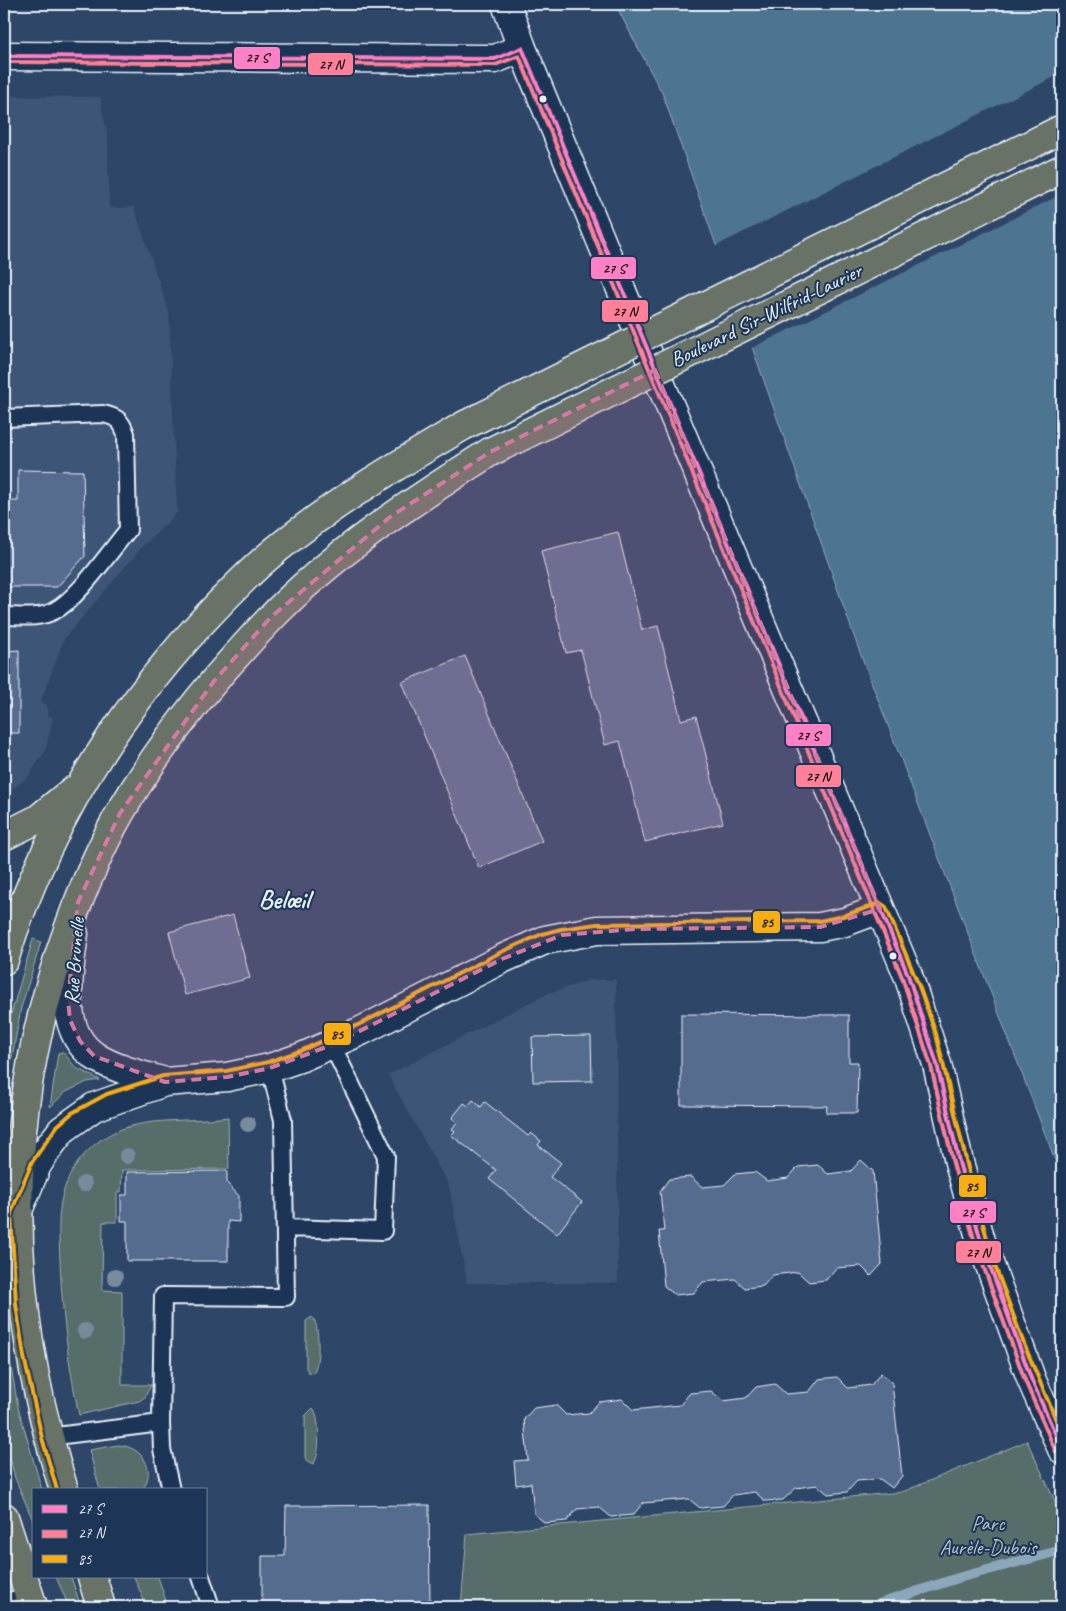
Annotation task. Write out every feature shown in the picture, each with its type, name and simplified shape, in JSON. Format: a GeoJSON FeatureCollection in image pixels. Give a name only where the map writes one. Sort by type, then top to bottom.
{"type":"FeatureCollection","features":[{"type":"Feature","properties":{"kind":"main road","name":"Boulevard Sir-Wilfrid-Laurier"},"geometry":{"type":"LineString","coordinates":[[4,960],[49,845],[79,786],[117,725],[167,660],[239,583],[278,549],[383,473],[463,426],[1062,129]]}},
{"type":"Feature","properties":{"kind":"main road","name":"Boulevard Sir-Wilfrid-Laurier"},"geometry":{"type":"LineString","coordinates":[[63,1488],[48,1437],[30,1356],[22,1304],[17,1213],[20,1124],[33,1047],[52,972],[78,902],[120,813],[158,755],[214,681],[271,617],[332,563],[390,517],[490,452],[1062,169]]}},
{"type":"Feature","properties":{"kind":"main road"},"geometry":{"type":"LineString","coordinates":[[4,836],[38,819],[79,786]]}},
{"type":"Feature","properties":{"kind":"main road"},"geometry":{"type":"LineString","coordinates":[[4,1517],[32,1606]]}},
{"type":"Feature","properties":{"kind":"main road"},"geometry":{"type":"LineString","coordinates":[[92,1578],[101,1607]]}},
{"type":"Feature","properties":{"kind":"street"},"geometry":{"type":"LineString","coordinates":[[506,4],[522,48],[880,909],[929,1034],[945,1094],[959,1162],[981,1241],[1032,1381],[1062,1449]]}},
{"type":"Feature","properties":{"kind":"street"},"geometry":{"type":"LineString","coordinates":[[4,56],[495,59],[522,48]]}},
{"type":"Feature","properties":{"kind":"street","name":"Rue Brunelle"},"geometry":{"type":"LineString","coordinates":[[78,902],[68,1000],[70,1020],[77,1034],[94,1056],[112,1065],[165,1082]]}},
{"type":"Feature","properties":{"kind":"street","name":"Rue Brunelle"},"geometry":{"type":"LineString","coordinates":[[17,1213],[37,1165],[62,1130],[94,1107],[165,1082],[227,1078],[270,1068],[332,1045],[502,959],[546,940],[562,935],[597,930],[820,927],[845,922],[880,909]]}},
{"type":"Feature","properties":{"kind":"street"},"geometry":{"type":"LineString","coordinates":[[5,1607],[32,1606]]}},
{"type":"Feature","properties":{"kind":"lane"},"geometry":{"type":"LineString","coordinates":[[4,418],[103,414],[116,416],[123,424],[126,434],[128,530],[71,598],[54,611],[37,616],[4,616]]}},
{"type":"Feature","properties":{"kind":"lane"},"geometry":{"type":"LineString","coordinates":[[285,1228],[383,1231],[386,1156],[332,1045]]}},
{"type":"Feature","properties":{"kind":"lane"},"geometry":{"type":"LineString","coordinates":[[171,1488],[162,1449],[163,1296],[286,1297],[283,1120],[270,1068]]}},
{"type":"Feature","properties":{"kind":"lane"},"geometry":{"type":"LineString","coordinates":[[48,1437],[161,1423]]}},
{"type":"Feature","properties":{"kind":"lane"},"geometry":{"type":"LineString","coordinates":[[201,1578],[211,1607]]}},
{"type":"Feature","properties":{"kind":"highlighted area"},"geometry":{"type":"Polygon","coordinates":[[[655,370],[880,909],[820,927],[635,929],[562,935],[502,959],[332,1045],[270,1068],[227,1077],[165,1082],[94,1056],[80,1041],[70,1020],[68,1000],[78,902],[120,813],[214,681],[271,617],[390,517],[490,452],[655,370]]]}},
{"type":"Feature","properties":{"kind":"shaded area"},"geometry":{"type":"Polygon","coordinates":[[[615,4],[1062,4],[1062,1178],[859,650],[663,95],[615,4]]]}},
{"type":"Feature","properties":{"kind":"shaded area"},"geometry":{"type":"Polygon","coordinates":[[[4,96],[100,97],[108,139],[109,208],[134,207],[169,312],[177,513],[143,546],[64,639],[41,701],[47,705],[48,715],[53,718],[45,752],[27,778],[4,795],[4,96]]]}},
{"type":"Feature","properties":{"kind":"shaded area"},"geometry":{"type":"Polygon","coordinates":[[[590,980],[616,980],[618,1283],[467,1283],[449,1186],[388,1075],[549,993],[590,980]]]}},
{"type":"Feature","properties":{"kind":"green space"},"geometry":{"type":"Polygon","coordinates":[[[33,939],[41,942],[21,1008],[4,1102],[4,1038],[33,939]]]}},
{"type":"Feature","properties":{"kind":"green space"},"geometry":{"type":"Polygon","coordinates":[[[63,1052],[76,1068],[100,1080],[87,1082],[66,1092],[50,1107],[58,1053],[63,1052]]]}},
{"type":"Feature","properties":{"kind":"green space"},"geometry":{"type":"Polygon","coordinates":[[[228,1117],[229,1169],[122,1170],[121,1192],[117,1192],[117,1222],[103,1222],[102,1290],[122,1291],[122,1385],[151,1385],[145,1397],[139,1401],[79,1415],[66,1338],[59,1235],[61,1201],[71,1173],[92,1147],[119,1130],[159,1121],[228,1117]]]}},
{"type":"Feature","properties":{"kind":"green space"},"geometry":{"type":"Polygon","coordinates":[[[312,1317],[317,1327],[318,1335],[317,1362],[313,1373],[308,1372],[306,1368],[306,1321],[312,1317]]]}},
{"type":"Feature","properties":{"kind":"green space"},"geometry":{"type":"Polygon","coordinates":[[[4,1326],[18,1407],[41,1488],[32,1488],[32,1518],[15,1478],[4,1433],[4,1326]]]}},
{"type":"Feature","properties":{"kind":"green space"},"geometry":{"type":"Polygon","coordinates":[[[313,1408],[317,1419],[319,1436],[316,1460],[313,1464],[305,1458],[305,1416],[313,1408]]]}},
{"type":"Feature","properties":{"kind":"green space","name":"Parc Aurèle-Dubois"},"geometry":{"type":"Polygon","coordinates":[[[1027,1441],[1062,1516],[1062,1607],[461,1607],[467,1534],[902,1492],[1027,1441]]]}},
{"type":"Feature","properties":{"kind":"green space"},"geometry":{"type":"Polygon","coordinates":[[[118,1445],[134,1450],[145,1460],[148,1467],[147,1482],[143,1488],[99,1488],[89,1450],[118,1445]]]}},
{"type":"Feature","properties":{"kind":"green space"},"geometry":{"type":"Polygon","coordinates":[[[56,1578],[71,1578],[81,1607],[69,1607],[56,1578]]]}},
{"type":"Feature","properties":{"kind":"green space"},"geometry":{"type":"Polygon","coordinates":[[[134,1578],[158,1578],[168,1607],[147,1607],[134,1578]]]}},
{"type":"Feature","properties":{"kind":"pier"},"geometry":{"type":"Polygon","coordinates":[[[1062,73],[1062,194],[750,349],[714,247],[1062,73]]]}},
{"type":"Feature","properties":{"kind":"building"},"geometry":{"type":"Polygon","coordinates":[[[18,470],[83,471],[85,556],[57,587],[4,587],[4,501],[18,501],[18,470]]]}},
{"type":"Feature","properties":{"kind":"building"},"geometry":{"type":"Polygon","coordinates":[[[618,532],[642,630],[658,626],[681,720],[696,716],[723,823],[645,842],[620,741],[605,745],[581,650],[566,653],[541,551],[618,532]]]}},
{"type":"Feature","properties":{"kind":"building"},"geometry":{"type":"Polygon","coordinates":[[[4,634],[6,634],[6,651],[19,650],[19,733],[4,733],[4,634]]]}},
{"type":"Feature","properties":{"kind":"building"},"geometry":{"type":"Polygon","coordinates":[[[465,656],[542,841],[479,868],[402,682],[465,656]]]}},
{"type":"Feature","properties":{"kind":"building"},"geometry":{"type":"Polygon","coordinates":[[[233,915],[250,978],[185,995],[169,932],[233,915]]]}},
{"type":"Feature","properties":{"kind":"building"},"geometry":{"type":"Polygon","coordinates":[[[681,1014],[849,1015],[849,1062],[858,1062],[857,1113],[826,1113],[827,1106],[681,1105],[681,1014]]]}},
{"type":"Feature","properties":{"kind":"building"},"geometry":{"type":"Polygon","coordinates":[[[591,1036],[592,1081],[533,1082],[532,1037],[591,1036]]]}},
{"type":"Feature","properties":{"kind":"building"},"geometry":{"type":"Polygon","coordinates":[[[473,1100],[481,1107],[485,1102],[528,1136],[531,1133],[541,1141],[538,1145],[561,1163],[550,1177],[582,1202],[557,1234],[489,1179],[496,1170],[451,1135],[455,1131],[452,1129],[457,1122],[452,1118],[464,1103],[468,1106],[473,1100]]]}},
{"type":"Feature","properties":{"kind":"building"},"geometry":{"type":"Polygon","coordinates":[[[861,1160],[873,1171],[882,1264],[871,1276],[861,1266],[836,1268],[826,1280],[809,1282],[798,1272],[773,1275],[763,1286],[745,1288],[735,1279],[703,1282],[694,1293],[675,1295],[664,1286],[659,1231],[664,1231],[660,1191],[669,1179],[691,1177],[702,1187],[724,1185],[735,1174],[755,1172],[767,1181],[788,1178],[798,1167],[818,1165],[828,1174],[851,1171],[861,1160]]]}},
{"type":"Feature","properties":{"kind":"building"},"geometry":{"type":"Polygon","coordinates":[[[227,1171],[227,1183],[239,1196],[239,1222],[228,1221],[228,1261],[127,1261],[127,1221],[121,1221],[121,1195],[127,1195],[127,1172],[227,1171]]]}},
{"type":"Feature","properties":{"kind":"building"},"geometry":{"type":"Polygon","coordinates":[[[881,1373],[892,1383],[902,1476],[892,1488],[880,1479],[857,1481],[847,1492],[828,1494],[817,1485],[796,1488],[783,1500],[765,1501],[755,1492],[733,1495],[723,1506],[700,1508],[689,1499],[643,1503],[633,1515],[611,1517],[599,1507],[577,1509],[567,1521],[545,1523],[534,1514],[531,1483],[516,1485],[514,1461],[528,1460],[524,1419],[534,1408],[556,1405],[566,1415],[589,1413],[599,1402],[622,1399],[633,1410],[680,1405],[690,1393],[711,1391],[723,1401],[746,1398],[756,1387],[775,1384],[786,1394],[809,1392],[819,1379],[837,1377],[848,1388],[871,1385],[881,1373]]]}},
{"type":"Feature","properties":{"kind":"building"},"geometry":{"type":"Polygon","coordinates":[[[429,1505],[430,1607],[262,1607],[262,1556],[285,1556],[286,1506],[429,1505]]]}},
{"type":"Feature","properties":{"kind":"waterway"},"geometry":{"type":"LineString","coordinates":[[870,1607],[958,1578],[1062,1550]]}},
{"type":"Feature","properties":{"kind":"transit line"},"geometry":{"type":"LineString","coordinates":[[4,56],[495,59],[522,48],[908,975],[937,1064],[959,1162],[981,1241],[1032,1381],[1062,1449]]}},
{"type":"Feature","properties":{"kind":"transit line"},"geometry":{"type":"LineString","coordinates":[[4,62],[495,65],[519,56],[902,977],[931,1066],[953,1163],[975,1243],[1026,1383],[1056,1452]]}},
{"type":"Feature","properties":{"kind":"transit line","name":"85"},"geometry":{"type":"LineString","coordinates":[[56,1488],[42,1438],[24,1357],[16,1304],[11,1213],[32,1162],[57,1126],[72,1113],[107,1094],[163,1076],[226,1071],[268,1062],[300,1051],[358,1025],[499,953],[542,934],[561,929],[597,924],[819,921],[843,916],[880,903],[886,907],[919,986],[936,1034],[973,1189],[995,1266],[1024,1344],[1062,1434]]}},
{"type":"Feature","properties":{"kind":"district","name":"Belœil"},"geometry":{"type":"Point","coordinates":[284,899]}}]}
